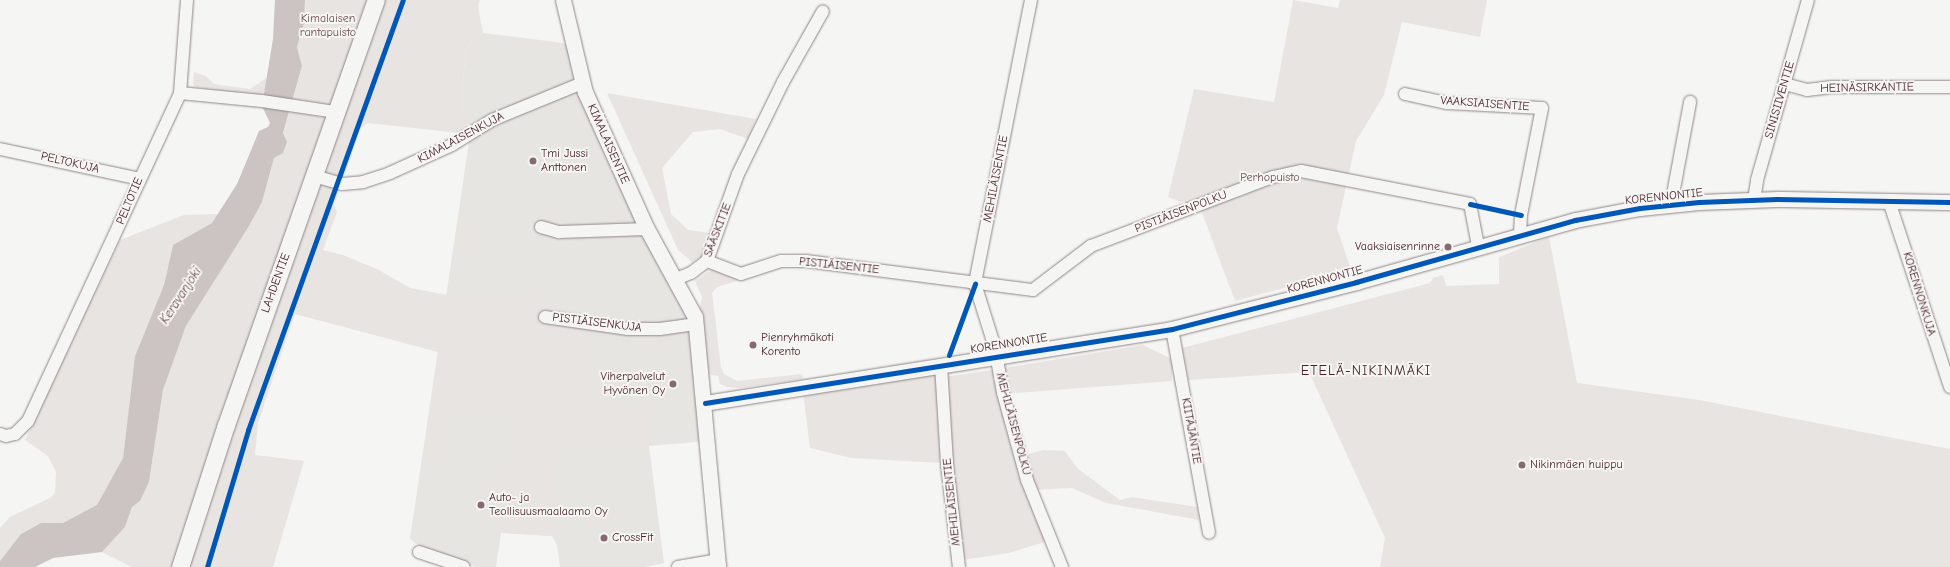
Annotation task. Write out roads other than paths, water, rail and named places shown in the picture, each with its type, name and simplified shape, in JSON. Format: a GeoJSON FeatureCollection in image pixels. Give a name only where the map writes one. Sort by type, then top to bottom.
{"type":"FeatureCollection","features":[{"type":"Feature","properties":{"kind":"main road","name":"LAHDENTIE"},"geometry":{"type":"LineString","coordinates":[[180,567],[204,489],[376,0]]}},
{"type":"Feature","properties":{"kind":"street"},"geometry":{"type":"LineString","coordinates":[[187,0],[180,93],[262,101],[336,112]]}},
{"type":"Feature","properties":{"kind":"street","name":"KIMALAISENTIE"},"geometry":{"type":"LineString","coordinates":[[563,0],[582,83],[647,229],[676,279]]}},
{"type":"Feature","properties":{"kind":"street","name":"MEHILÄISENTIE"},"geometry":{"type":"LineString","coordinates":[[975,284],[1031,0]]}},
{"type":"Feature","properties":{"kind":"street","name":"SINISIIVENTIE"},"geometry":{"type":"LineString","coordinates":[[1754,200],[1757,180],[1808,0]]}},
{"type":"Feature","properties":{"kind":"street","name":"SÄÄSKITIE"},"geometry":{"type":"LineString","coordinates":[[676,279],[691,273],[707,261],[738,174],[783,82],[823,12]]}},
{"type":"Feature","properties":{"kind":"street","name":"KIMALAISENKUJA"},"geometry":{"type":"LineString","coordinates":[[314,176],[342,184],[363,182],[390,173],[452,145],[492,120],[582,83]]}},
{"type":"Feature","properties":{"kind":"street","name":"HEINÄSIRKANTIE"},"geometry":{"type":"LineString","coordinates":[[1785,84],[1807,90],[1838,87],[1950,87]]}},
{"type":"Feature","properties":{"kind":"street","name":"PELTOTIE"},"geometry":{"type":"LineString","coordinates":[[0,434],[6,436],[14,434],[28,421],[180,93]]}},
{"type":"Feature","properties":{"kind":"street","name":"VAAKSIAISENTIE"},"geometry":{"type":"LineString","coordinates":[[1405,94],[1447,103],[1542,108],[1521,215],[1520,235]]}},
{"type":"Feature","properties":{"kind":"street"},"geometry":{"type":"LineString","coordinates":[[1671,205],[1690,102]]}},
{"type":"Feature","properties":{"kind":"street","name":"PELTOKUJA"},"geometry":{"type":"LineString","coordinates":[[0,149],[140,179]]}},
{"type":"Feature","properties":{"kind":"street","name":"PISTIÄISENPOLKU"},"geometry":{"type":"LineString","coordinates":[[975,284],[1033,290],[1091,246],[1273,177],[1301,171],[1470,204],[1478,246]]}},
{"type":"Feature","properties":{"kind":"street","name":"KORENNONTIE"},"geometry":{"type":"LineString","coordinates":[[705,402],[1172,329],[1356,282],[1478,246],[1575,220],[1671,205],[1754,200],[1950,202]]}},
{"type":"Feature","properties":{"kind":"street","name":"KORENNONKUJA"},"geometry":{"type":"LineString","coordinates":[[1889,201],[1950,387]]}},
{"type":"Feature","properties":{"kind":"street"},"geometry":{"type":"LineString","coordinates":[[541,227],[559,232],[647,229]]}},
{"type":"Feature","properties":{"kind":"street","name":"PISTIÄISENTIE"},"geometry":{"type":"LineString","coordinates":[[707,261],[741,274],[781,261],[806,261],[975,284]]}},
{"type":"Feature","properties":{"kind":"street"},"geometry":{"type":"LineString","coordinates":[[676,279],[693,311],[697,324],[718,564],[678,567]]}},
{"type":"Feature","properties":{"kind":"street","name":"MEHILÄISENPOLKU"},"geometry":{"type":"LineString","coordinates":[[975,284],[996,356],[1003,393],[1027,480],[1061,564]]}},
{"type":"Feature","properties":{"kind":"street","name":"PISTIÄISENKUJA"},"geometry":{"type":"LineString","coordinates":[[545,317],[628,329],[660,329],[697,324]]}},
{"type":"Feature","properties":{"kind":"street","name":"KIITÄJÄNTIE"},"geometry":{"type":"LineString","coordinates":[[1172,329],[1208,533]]}},
{"type":"Feature","properties":{"kind":"street","name":"MEHILÄISENTIE"},"geometry":{"type":"LineString","coordinates":[[941,365],[947,464],[959,567]]}},
{"type":"Feature","properties":{"kind":"street"},"geometry":{"type":"LineString","coordinates":[[419,552],[464,567]]}},
{"type":"Feature","properties":{"kind":"water","name":"Keravanjoki"},"geometry":{"type":"Polygon","coordinates":[[[275,0],[305,0],[304,23],[297,47],[302,66],[283,133],[287,142],[283,153],[274,158],[262,202],[249,226],[186,326],[163,390],[149,482],[140,501],[132,507],[125,527],[102,552],[53,558],[35,567],[0,567],[0,561],[21,534],[41,523],[63,523],[97,505],[123,458],[135,356],[164,285],[173,245],[212,223],[237,184],[259,131],[268,127],[270,123],[262,106],[273,39],[275,0]]]}},
{"type":"Feature","properties":{"kind":"place","name":"Tmi Jussi Anttonen"},"geometry":{"type":"Point","coordinates":[533,161]}},
{"type":"Feature","properties":{"kind":"place","name":"Vaaksiaisenrinne"},"geometry":{"type":"Point","coordinates":[1448,247]}},
{"type":"Feature","properties":{"kind":"place","name":"Pienryhmäkoti Korento"},"geometry":{"type":"Point","coordinates":[753,345]}},
{"type":"Feature","properties":{"kind":"place","name":"Viherpalvelut Hyvönen Oy"},"geometry":{"type":"Point","coordinates":[673,384]}},
{"type":"Feature","properties":{"kind":"place","name":"Nikinmäen huippu"},"geometry":{"type":"Point","coordinates":[1522,465]}},
{"type":"Feature","properties":{"kind":"place","name":"Auto- ja Teollisuusmaalaamo Oy"},"geometry":{"type":"Point","coordinates":[481,505]}},
{"type":"Feature","properties":{"kind":"place","name":"CrossFit"},"geometry":{"type":"Point","coordinates":[604,538]}},
{"type":"Feature","properties":{"kind":"district","name":"ETELÄ-NIKINMÄKI"},"geometry":{"type":"Point","coordinates":[1366,371]}},
{"type":"Feature","properties":{"kind":"park label","name":"Kimalaisen rantapuisto"},"geometry":{"type":"Point","coordinates":[328,26]}},
{"type":"Feature","properties":{"kind":"park label","name":"Perhopuisto"},"geometry":{"type":"Point","coordinates":[1270,178]}}]}
